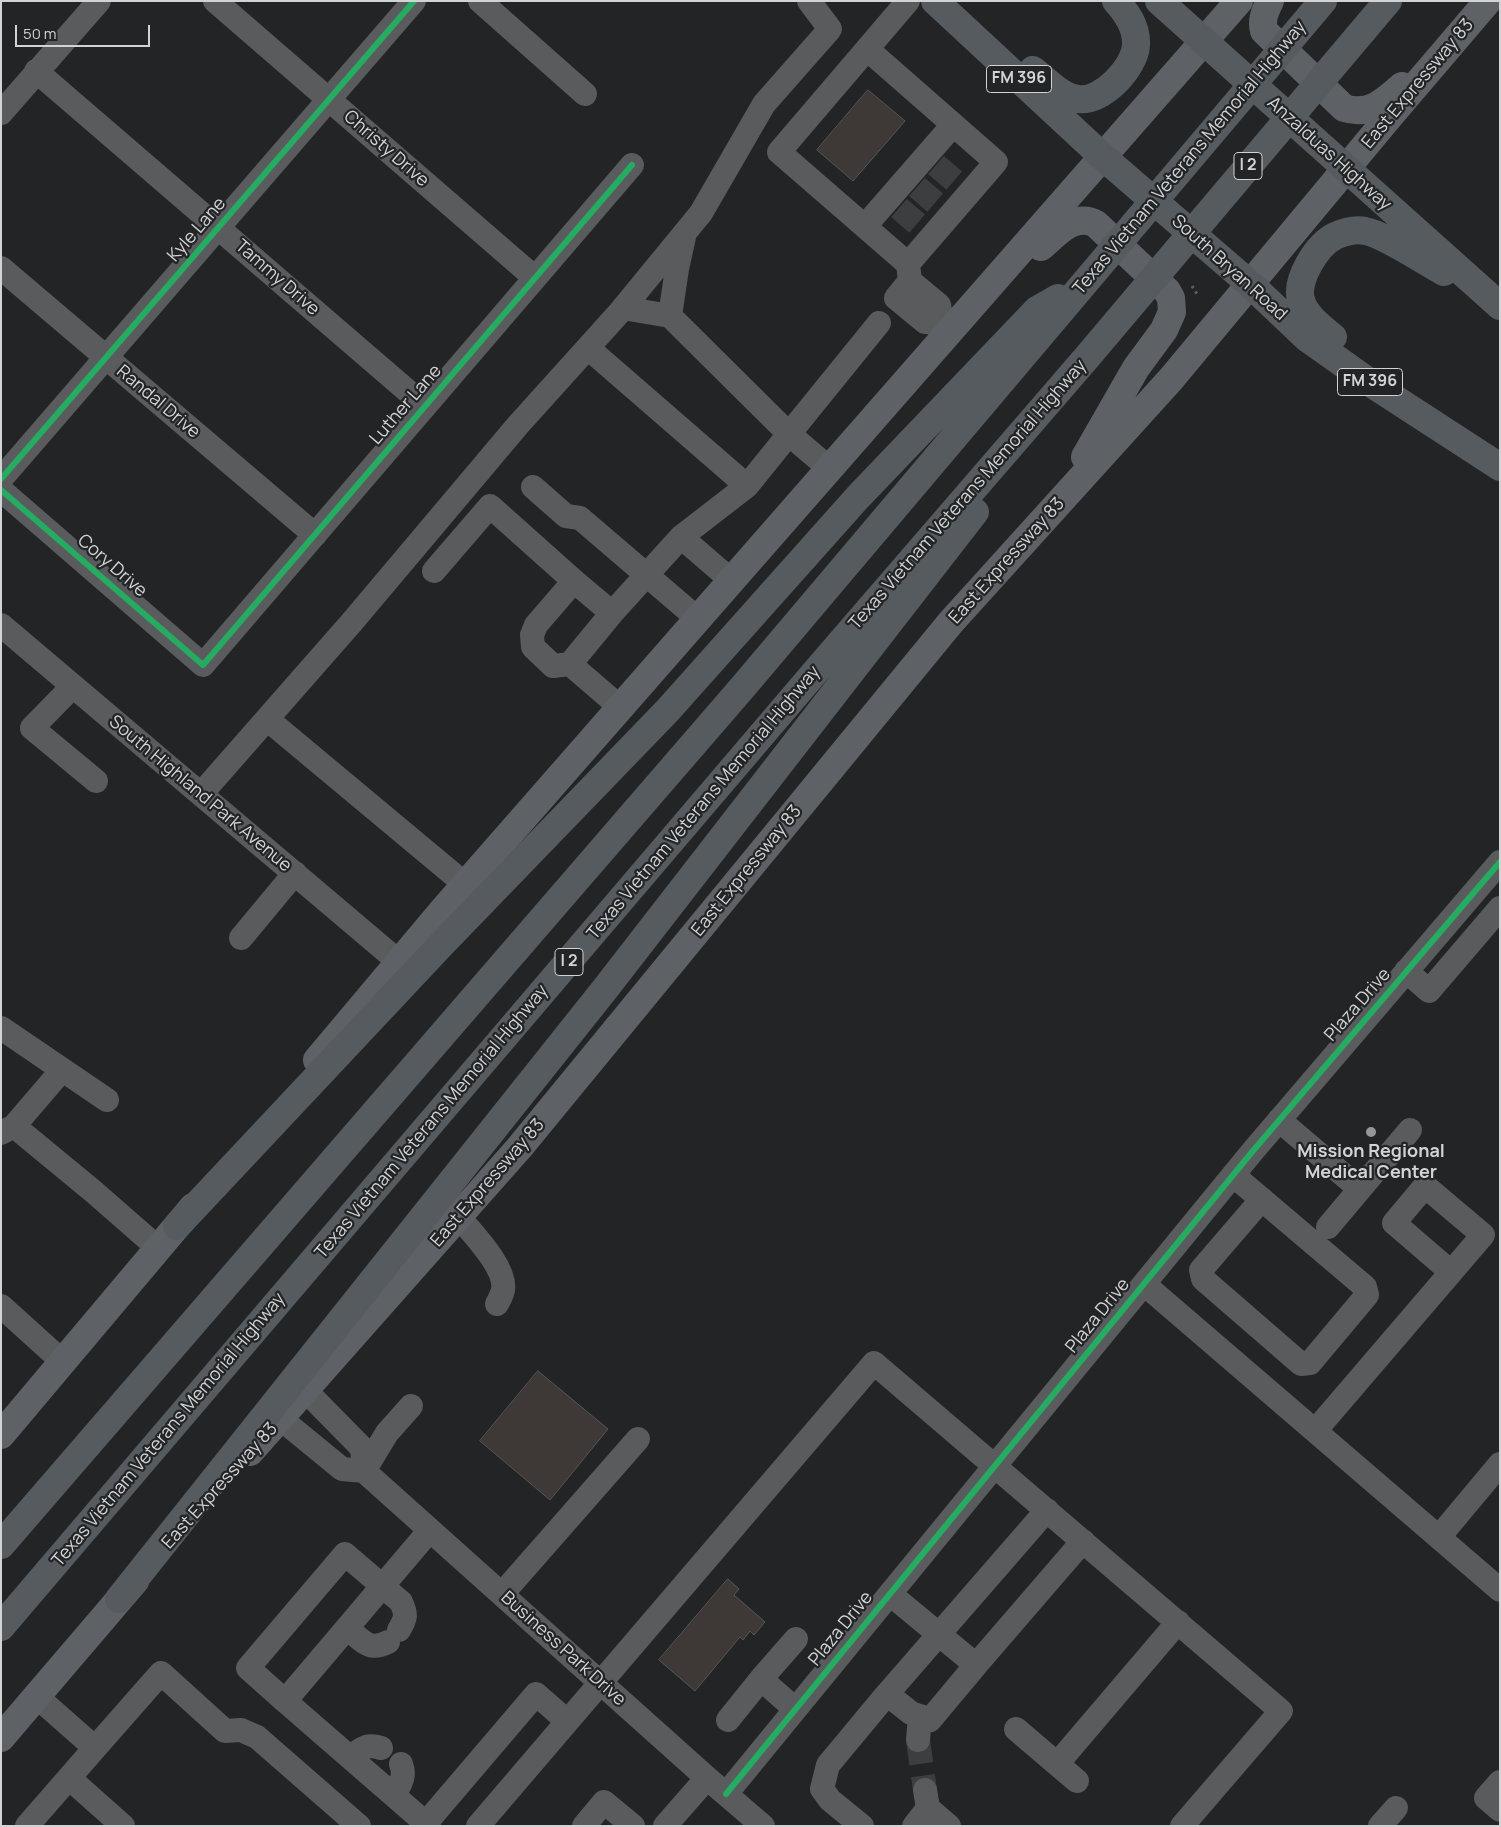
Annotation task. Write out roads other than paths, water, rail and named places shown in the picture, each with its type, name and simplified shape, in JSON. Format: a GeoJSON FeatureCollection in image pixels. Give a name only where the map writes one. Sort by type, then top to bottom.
{"type":"FeatureCollection","features":[{"type":"Feature","properties":{"kind":"highway","name":"South Bryan Road"},"geometry":{"type":"LineString","coordinates":[[935,1],[1103,157],[1250,284],[1307,338],[1500,467]]}},
{"type":"Feature","properties":{"kind":"highway"},"geometry":{"type":"LineString","coordinates":[[962,26],[1025,63],[1062,93],[1079,99],[1096,97],[1114,84],[1130,64],[1136,47],[1135,31],[1127,12],[1116,1]]}},
{"type":"Feature","properties":{"kind":"highway","name":"Anzalduas Highway"},"geometry":{"type":"LineString","coordinates":[[1159,1],[1492,300]]}},
{"type":"Feature","properties":{"kind":"highway","name":"Texas Vietnam Veterans Memorial Highway"},"geometry":{"type":"LineString","coordinates":[[1,1627],[828,657],[1088,356],[1388,1]]}},
{"type":"Feature","properties":{"kind":"highway","name":"Texas Vietnam Veterans Memorial Highway"},"geometry":{"type":"LineString","coordinates":[[1,1545],[742,688],[1319,6]]}},
{"type":"Feature","properties":{"kind":"highway"},"geometry":{"type":"LineString","coordinates":[[1416,412],[1314,320],[1301,302],[1299,287],[1310,262],[1333,237],[1351,231],[1366,231],[1492,300]]}},
{"type":"Feature","properties":{"kind":"highway"},"geometry":{"type":"LineString","coordinates":[[177,1226],[446,939],[668,710],[858,497],[1037,310],[1091,274]]}},
{"type":"Feature","properties":{"kind":"highway"},"geometry":{"type":"LineString","coordinates":[[119,1599],[623,966],[950,546],[1088,356]]}},
{"type":"Feature","properties":{"kind":"main road"},"geometry":{"type":"LineString","coordinates":[[980,297],[1239,1]]}},
{"type":"Feature","properties":{"kind":"main road"},"geometry":{"type":"LineString","coordinates":[[1270,1],[1263,19],[1263,25],[1267,34],[1344,108],[1355,111],[1366,110],[1387,100],[1454,41]]}},
{"type":"Feature","properties":{"kind":"main road","name":"East Expressway 83"},"geometry":{"type":"LineString","coordinates":[[1,1738],[119,1599],[306,1392],[525,1141],[951,622],[1171,379],[1345,169],[1488,1]]}},
{"type":"Feature","properties":{"kind":"main road"},"geometry":{"type":"LineString","coordinates":[[1,1435],[399,962],[830,469],[946,327],[1064,227],[1079,220],[1089,220],[1118,244],[1167,291],[1171,298],[1172,312],[1164,330],[1136,368],[1058,505]]}},
{"type":"Feature","properties":{"kind":"street"},"geometry":{"type":"LineString","coordinates":[[1,112],[99,1]]}},
{"type":"Feature","properties":{"kind":"street","name":"Christy Drive"},"geometry":{"type":"LineString","coordinates":[[215,1],[535,278]]}},
{"type":"Feature","properties":{"kind":"street","name":"Kyle Lane"},"geometry":{"type":"LineString","coordinates":[[1,479],[414,1]]}},
{"type":"Feature","properties":{"kind":"street"},"geometry":{"type":"LineString","coordinates":[[480,1],[584,94]]}},
{"type":"Feature","properties":{"kind":"street"},"geometry":{"type":"LineString","coordinates":[[201,794],[352,622],[518,425],[623,308],[701,213],[764,104],[830,29],[809,1]]}},
{"type":"Feature","properties":{"kind":"street"},"geometry":{"type":"LineString","coordinates":[[908,1],[779,152],[865,226],[909,272],[939,306],[946,327]]}},
{"type":"Feature","properties":{"kind":"street"},"geometry":{"type":"LineString","coordinates":[[867,49],[996,162],[964,189],[926,232],[909,272]]}},
{"type":"Feature","properties":{"kind":"street","name":"Tammy Drive"},"geometry":{"type":"LineString","coordinates":[[36,71],[425,406]]}},
{"type":"Feature","properties":{"kind":"street"},"geometry":{"type":"LineString","coordinates":[[865,226],[894,203],[931,160],[953,124]]}},
{"type":"Feature","properties":{"kind":"street","name":"Luther Lane"},"geometry":{"type":"LineString","coordinates":[[203,665],[632,165]]}},
{"type":"Feature","properties":{"kind":"street"},"geometry":{"type":"LineString","coordinates":[[670,316],[677,269],[686,232]]}},
{"type":"Feature","properties":{"kind":"street","name":"Randal Drive"},"geometry":{"type":"LineString","coordinates":[[1,268],[315,535]]}},
{"type":"Feature","properties":{"kind":"street"},"geometry":{"type":"LineString","coordinates":[[623,308],[670,316],[789,434],[830,469]]}},
{"type":"Feature","properties":{"kind":"street"},"geometry":{"type":"LineString","coordinates":[[574,581],[536,625],[532,635],[533,647],[553,666],[570,664],[612,613],[681,537],[747,486],[879,323]]}},
{"type":"Feature","properties":{"kind":"street"},"geometry":{"type":"LineString","coordinates":[[588,348],[747,486]]}},
{"type":"Feature","properties":{"kind":"street"},"geometry":{"type":"LineString","coordinates":[[534,487],[566,516],[580,518],[698,619]]}},
{"type":"Feature","properties":{"kind":"street","name":"Cory Drive"},"geometry":{"type":"LineString","coordinates":[[1,490],[203,665]]}},
{"type":"Feature","properties":{"kind":"street"},"geometry":{"type":"LineString","coordinates":[[434,571],[490,506],[612,613]]}},
{"type":"Feature","properties":{"kind":"street"},"geometry":{"type":"LineString","coordinates":[[681,537],[732,581]]}},
{"type":"Feature","properties":{"kind":"street","name":"South Highland Park Avenue"},"geometry":{"type":"LineString","coordinates":[[1,625],[399,962]]}},
{"type":"Feature","properties":{"kind":"street"},"geometry":{"type":"LineString","coordinates":[[570,664],[621,708]]}},
{"type":"Feature","properties":{"kind":"street"},"geometry":{"type":"LineString","coordinates":[[73,686],[32,728],[96,781]]}},
{"type":"Feature","properties":{"kind":"street"},"geometry":{"type":"LineString","coordinates":[[267,719],[466,885]]}},
{"type":"Feature","properties":{"kind":"street","name":"Plaza Drive"},"geometry":{"type":"LineString","coordinates":[[726,1794],[1233,1175],[1500,862]]}},
{"type":"Feature","properties":{"kind":"street"},"geometry":{"type":"LineString","coordinates":[[242,938],[295,873]]}},
{"type":"Feature","properties":{"kind":"street"},"geometry":{"type":"LineString","coordinates":[[1406,971],[1430,991],[1500,908]]}},
{"type":"Feature","properties":{"kind":"street"},"geometry":{"type":"LineString","coordinates":[[1,1028],[107,1100]]}},
{"type":"Feature","properties":{"kind":"street"},"geometry":{"type":"LineString","coordinates":[[62,1070],[8,1129],[94,1192],[158,1248]]}},
{"type":"Feature","properties":{"kind":"street"},"geometry":{"type":"LineString","coordinates":[[1279,1120],[1360,1189]]}},
{"type":"Feature","properties":{"kind":"street"},"geometry":{"type":"LineString","coordinates":[[1328,1226],[1410,1130]]}},
{"type":"Feature","properties":{"kind":"street"},"geometry":{"type":"LineString","coordinates":[[1233,1175],[1262,1199],[1365,1288],[1368,1295],[1310,1363],[1301,1364],[1203,1279],[1201,1270],[1262,1199]]}},
{"type":"Feature","properties":{"kind":"street"},"geometry":{"type":"LineString","coordinates":[[459,1217],[501,1273],[503,1289],[497,1304]]}},
{"type":"Feature","properties":{"kind":"street"},"geometry":{"type":"LineString","coordinates":[[1315,1431],[1451,1272]]}},
{"type":"Feature","properties":{"kind":"street"},"geometry":{"type":"LineString","coordinates":[[1144,1284],[1500,1590]]}},
{"type":"Feature","properties":{"kind":"street"},"geometry":{"type":"LineString","coordinates":[[1,1306],[63,1362]]}},
{"type":"Feature","properties":{"kind":"street"},"geometry":{"type":"LineString","coordinates":[[478,1826],[874,1363],[1281,1711],[1182,1826]]}},
{"type":"Feature","properties":{"kind":"street"},"geometry":{"type":"LineString","coordinates":[[306,1392],[362,1448],[364,1471]]}},
{"type":"Feature","properties":{"kind":"street"},"geometry":{"type":"LineString","coordinates":[[364,1471],[388,1433],[411,1406]]}},
{"type":"Feature","properties":{"kind":"street"},"geometry":{"type":"LineString","coordinates":[[281,1419],[342,1469],[364,1471]]}},
{"type":"Feature","properties":{"kind":"street"},"geometry":{"type":"LineString","coordinates":[[502,1594],[638,1439]]}},
{"type":"Feature","properties":{"kind":"street"},"geometry":{"type":"LineString","coordinates":[[1439,1538],[1500,1464]]}},
{"type":"Feature","properties":{"kind":"street","name":"Business Park Drive"},"geometry":{"type":"LineString","coordinates":[[364,1471],[763,1826]]}},
{"type":"Feature","properties":{"kind":"street"},"geometry":{"type":"LineString","coordinates":[[862,1826],[830,1800],[822,1789],[828,1765],[1047,1510]]}},
{"type":"Feature","properties":{"kind":"street"},"geometry":{"type":"LineString","coordinates":[[284,1701],[430,1530]]}},
{"type":"Feature","properties":{"kind":"street"},"geometry":{"type":"LineString","coordinates":[[887,1694],[911,1713],[930,1720],[1083,1541]]}},
{"type":"Feature","properties":{"kind":"street"},"geometry":{"type":"LineString","coordinates":[[347,1628],[366,1644],[373,1647],[380,1646],[394,1636],[406,1618],[401,1602],[345,1554],[248,1668],[428,1824],[536,1694],[567,1721]]}},
{"type":"Feature","properties":{"kind":"street"},"geometry":{"type":"LineString","coordinates":[[890,1594],[976,1665]]}},
{"type":"Feature","properties":{"kind":"street"},"geometry":{"type":"LineString","coordinates":[[1057,1764],[1178,1622]]}},
{"type":"Feature","properties":{"kind":"street"},"geometry":{"type":"LineString","coordinates":[[728,1720],[796,1639]]}},
{"type":"Feature","properties":{"kind":"street"},"geometry":{"type":"LineString","coordinates":[[27,1826],[161,1673],[225,1731],[241,1730],[257,1737],[359,1826]]}},
{"type":"Feature","properties":{"kind":"street"},"geometry":{"type":"LineString","coordinates":[[762,1680],[795,1710]]}},
{"type":"Feature","properties":{"kind":"street"},"geometry":{"type":"LineString","coordinates":[[36,1696],[95,1748]]}},
{"type":"Feature","properties":{"kind":"street"},"geometry":{"type":"LineString","coordinates":[[918,1740],[920,1716]]}},
{"type":"Feature","properties":{"kind":"street"},"geometry":{"type":"LineString","coordinates":[[1016,1729],[1077,1781]]}},
{"type":"Feature","properties":{"kind":"street"},"geometry":{"type":"LineString","coordinates":[[350,1758],[366,1746],[373,1745],[381,1748]]}},
{"type":"Feature","properties":{"kind":"street"},"geometry":{"type":"LineString","coordinates":[[394,1795],[404,1779],[404,1771],[401,1764]]}},
{"type":"Feature","properties":{"kind":"street"},"geometry":{"type":"LineString","coordinates":[[69,1778],[123,1826]]}},
{"type":"Feature","properties":{"kind":"street"},"geometry":{"type":"LineString","coordinates":[[665,1826],[708,1778]]}},
{"type":"Feature","properties":{"kind":"street"},"geometry":{"type":"LineString","coordinates":[[1500,1782],[1486,1798],[1500,1810]]}},
{"type":"Feature","properties":{"kind":"street"},"geometry":{"type":"LineString","coordinates":[[584,1826],[604,1802],[633,1826]]}},
{"type":"Feature","properties":{"kind":"street"},"geometry":{"type":"LineString","coordinates":[[922,1808],[949,1826]]}},
{"type":"Feature","properties":{"kind":"street"},"geometry":{"type":"LineString","coordinates":[[1380,1826],[1396,1808]]}},
{"type":"Feature","properties":{"kind":"tunnel"},"geometry":{"type":"LineString","coordinates":[[936,165],[958,184]]}},
{"type":"Feature","properties":{"kind":"tunnel"},"geometry":{"type":"LineString","coordinates":[[917,187],[939,206]]}},
{"type":"Feature","properties":{"kind":"tunnel"},"geometry":{"type":"LineString","coordinates":[[899,208],[921,227]]}},
{"type":"Feature","properties":{"kind":"tunnel"},"geometry":{"type":"LineString","coordinates":[[918,1740],[925,1790]]}},
{"type":"Feature","properties":{"kind":"place","name":"Mission Regional Medical Center"},"geometry":{"type":"Point","coordinates":[1371,1132]}}]}
